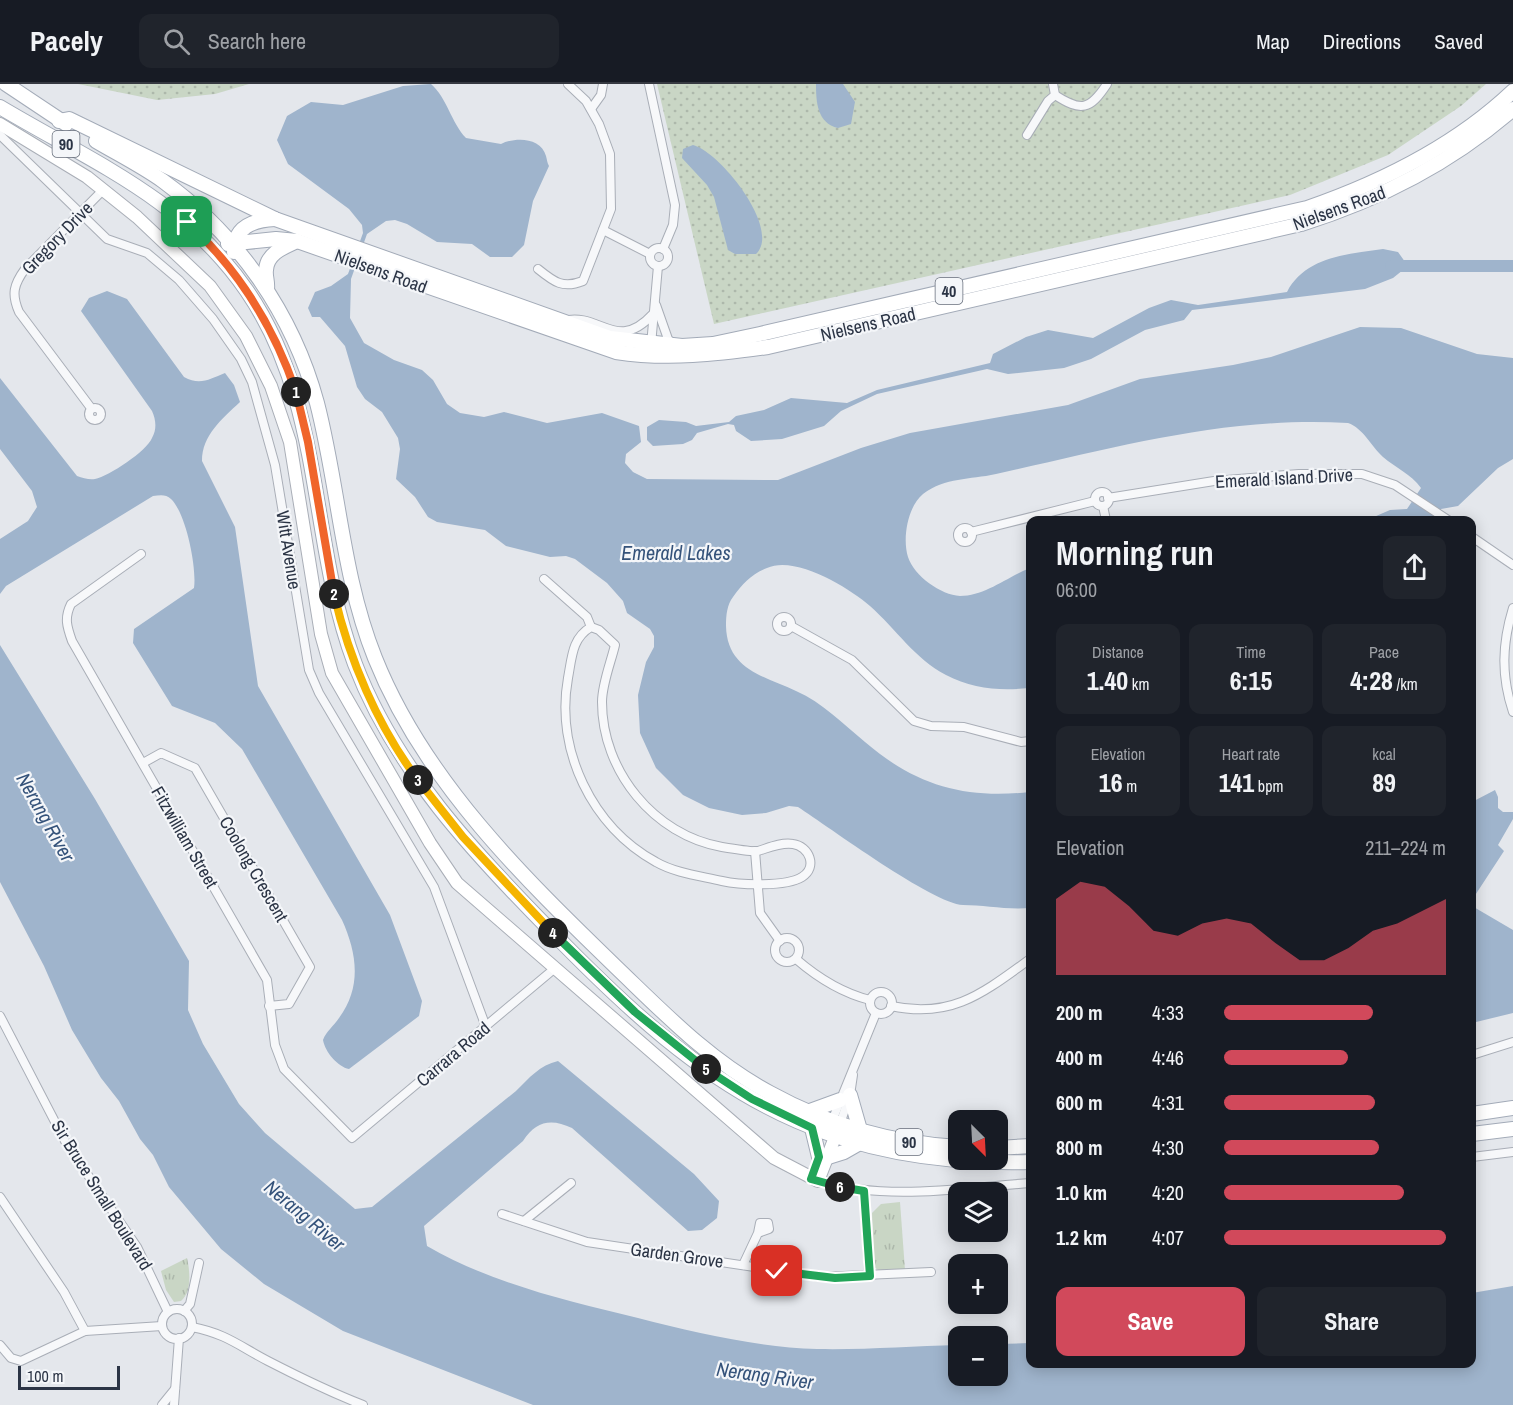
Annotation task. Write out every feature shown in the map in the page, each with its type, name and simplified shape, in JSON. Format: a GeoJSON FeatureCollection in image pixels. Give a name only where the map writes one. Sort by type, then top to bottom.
{"type":"FeatureCollection","features":[{"type":"Feature","properties":{"kind":"main road","name":"90"},"geometry":{"type":"LineString","coordinates":[[6,84],[59,120],[160,179],[202,213],[234,245],[267,289],[293,338],[317,404],[349,571],[368,640],[387,687],[423,751],[451,790],[514,863],[579,931],[683,1032],[731,1070],[834,1129],[859,1137],[929,1158],[1026,1162]]}},
{"type":"Feature","properties":{"kind":"main road","name":"Nielsens Road"},"geometry":{"type":"LineString","coordinates":[[204,237],[234,245],[276,239],[356,255],[651,351],[732,340],[1307,208],[1371,184],[1407,166],[1479,119],[1513,91]]}},
{"type":"Feature","properties":{"kind":"main road","name":"90"},"geometry":{"type":"LineString","coordinates":[[0,107],[131,181],[170,207],[204,237],[233,272],[271,331],[291,379],[306,432],[332,582],[345,634],[369,696],[414,775],[463,837],[531,911],[635,1012],[694,1060],[770,1109],[812,1128],[834,1129]]}},
{"type":"Feature","properties":{"kind":"main road","name":"Nielsens Road"},"geometry":{"type":"LineString","coordinates":[[59,120],[69,119],[275,219],[356,255],[574,339],[616,352],[651,351],[703,356],[768,347],[1300,224],[1354,206],[1416,177],[1456,152],[1513,109]]}},
{"type":"Feature","properties":{"kind":"main road"},"geometry":{"type":"LineString","coordinates":[[233,272],[234,245],[239,233],[247,225],[257,220],[275,219]]}},
{"type":"Feature","properties":{"kind":"main road"},"geometry":{"type":"LineString","coordinates":[[267,289],[268,261],[279,250],[297,242]]}},
{"type":"Feature","properties":{"kind":"main road"},"geometry":{"type":"LineString","coordinates":[[807,1112],[845,1098],[859,1137],[844,1152],[824,1157],[812,1128]]}},
{"type":"Feature","properties":{"kind":"main road"},"geometry":{"type":"LineString","coordinates":[[1476,1113],[1513,1108]]}},
{"type":"Feature","properties":{"kind":"main road"},"geometry":{"type":"LineString","coordinates":[[1476,1134],[1513,1129]]}},
{"type":"Feature","properties":{"kind":"main road","name":"90"},"geometry":{"type":"LineString","coordinates":[[859,1137],[948,1146]]}},
{"type":"Feature","properties":{"kind":"main road"},"geometry":{"type":"LineString","coordinates":[[1008,1147],[1026,1146]]}},
{"type":"Feature","properties":{"kind":"street"},"geometry":{"type":"LineString","coordinates":[[538,269],[558,284],[570,286],[584,281],[611,209],[610,154],[599,123],[591,109],[568,84]]}},
{"type":"Feature","properties":{"kind":"street"},"geometry":{"type":"LineString","coordinates":[[591,109],[601,95],[603,84]]}},
{"type":"Feature","properties":{"kind":"street"},"geometry":{"type":"LineString","coordinates":[[649,84],[675,205],[673,225],[663,249]]}},
{"type":"Feature","properties":{"kind":"street"},"geometry":{"type":"LineString","coordinates":[[1053,84],[1055,95],[1076,107],[1087,106],[1097,100],[1107,84]]}},
{"type":"Feature","properties":{"kind":"street"},"geometry":{"type":"LineString","coordinates":[[1027,135],[1048,101],[1055,95]]}},
{"type":"Feature","properties":{"kind":"street"},"geometry":{"type":"LineString","coordinates":[[4,132],[105,189],[196,270],[221,300],[246,336],[267,376],[285,424],[295,466],[321,634],[335,679],[448,871],[471,897],[762,1149],[815,1180],[864,1191],[1026,1183]]}},
{"type":"Feature","properties":{"kind":"street","name":"Witt Avenue"},"geometry":{"type":"LineString","coordinates":[[4,132],[107,239],[147,253],[179,280],[213,319],[248,371],[275,465],[309,670],[319,693],[434,887],[486,1027]]}},
{"type":"Feature","properties":{"kind":"street","name":"Gregory Drive"},"geometry":{"type":"LineString","coordinates":[[91,408],[19,312],[13,298],[16,281],[25,269],[105,189]]}},
{"type":"Feature","properties":{"kind":"street"},"geometry":{"type":"LineString","coordinates":[[603,230],[650,254]]}},
{"type":"Feature","properties":{"kind":"street"},"geometry":{"type":"LineString","coordinates":[[650,254],[657,248],[663,249]]}},
{"type":"Feature","properties":{"kind":"street"},"geometry":{"type":"LineString","coordinates":[[650,254],[651,262],[658,266],[665,264],[668,258],[663,249]]}},
{"type":"Feature","properties":{"kind":"street"},"geometry":{"type":"LineString","coordinates":[[651,351],[658,266]]}},
{"type":"Feature","properties":{"kind":"street"},"geometry":{"type":"LineString","coordinates":[[655,302],[668,339],[676,346]]}},
{"type":"Feature","properties":{"kind":"street"},"geometry":{"type":"LineString","coordinates":[[563,321],[575,318],[616,331],[629,332],[643,325],[653,314]]}},
{"type":"Feature","properties":{"kind":"street","name":"Emerald Island Drive"},"geometry":{"type":"LineString","coordinates":[[1039,516],[1197,482],[1299,474],[1362,474],[1377,477],[1406,492],[1442,516]]}},
{"type":"Feature","properties":{"kind":"street"},"geometry":{"type":"LineString","coordinates":[[1102,501],[1105,516]]}},
{"type":"Feature","properties":{"kind":"street","name":"Emerald Island Drive"},"geometry":{"type":"LineString","coordinates":[[971,532],[1026,519]]}},
{"type":"Feature","properties":{"kind":"street"},"geometry":{"type":"LineString","coordinates":[[1476,540],[1513,565]]}},
{"type":"Feature","properties":{"kind":"street","name":"Fitzwilliam Street"},"geometry":{"type":"LineString","coordinates":[[141,554],[71,604],[66,614],[72,641],[267,980],[275,1045],[284,1069],[352,1138]]}},
{"type":"Feature","properties":{"kind":"street"},"geometry":{"type":"LineString","coordinates":[[544,579],[587,617],[591,627],[600,630],[615,645],[602,699],[604,727],[618,769],[636,798],[664,822],[693,840],[755,852],[771,846],[793,844],[806,849],[811,858],[808,869],[802,877],[758,885],[734,884],[658,863],[632,846],[611,827],[592,801],[579,777],[567,729],[566,687],[572,652],[580,634],[591,627]]}},
{"type":"Feature","properties":{"kind":"street"},"geometry":{"type":"LineString","coordinates":[[1513,608],[1504,654],[1504,678],[1513,712]]}},
{"type":"Feature","properties":{"kind":"street"},"geometry":{"type":"LineString","coordinates":[[791,626],[852,660],[914,720],[931,726],[964,727],[1020,742],[1026,741]]}},
{"type":"Feature","properties":{"kind":"street","name":"Coolong Crescent"},"geometry":{"type":"LineString","coordinates":[[143,763],[161,753],[195,768],[310,967],[289,1004],[269,1006]]}},
{"type":"Feature","properties":{"kind":"street"},"geometry":{"type":"LineString","coordinates":[[755,852],[760,913],[780,941]]}},
{"type":"Feature","properties":{"kind":"street"},"geometry":{"type":"LineString","coordinates":[[788,938],[796,942],[800,950],[796,959],[788,963],[780,960],[775,953],[780,941],[788,938]]}},
{"type":"Feature","properties":{"kind":"street"},"geometry":{"type":"LineString","coordinates":[[796,959],[814,975],[846,992],[870,1000]]}},
{"type":"Feature","properties":{"kind":"street"},"geometry":{"type":"LineString","coordinates":[[891,1006],[925,1010],[961,1004],[982,994],[1026,963]]}},
{"type":"Feature","properties":{"kind":"street","name":"Carrara Road"},"geometry":{"type":"LineString","coordinates":[[352,1138],[554,969]]}},
{"type":"Feature","properties":{"kind":"street"},"geometry":{"type":"LineString","coordinates":[[877,993],[884,993],[891,999],[891,1006],[884,1013],[876,1013],[870,1007],[870,1000],[877,993]]}},
{"type":"Feature","properties":{"kind":"street"},"geometry":{"type":"LineString","coordinates":[[815,1180],[876,1013]]}},
{"type":"Feature","properties":{"kind":"street","name":"Sir Bruce Small Boulevard"},"geometry":{"type":"LineString","coordinates":[[0,1016],[66,1143],[137,1247],[168,1312]]}},
{"type":"Feature","properties":{"kind":"street"},"geometry":{"type":"LineString","coordinates":[[1476,1054],[1513,1042]]}},
{"type":"Feature","properties":{"kind":"street"},"geometry":{"type":"LineString","coordinates":[[1476,1157],[1513,1152]]}},
{"type":"Feature","properties":{"kind":"street"},"geometry":{"type":"LineString","coordinates":[[524,1221],[571,1183]]}},
{"type":"Feature","properties":{"kind":"street"},"geometry":{"type":"LineString","coordinates":[[864,1191],[870,1276]]}},
{"type":"Feature","properties":{"kind":"street"},"geometry":{"type":"LineString","coordinates":[[0,1197],[64,1292],[85,1330]]}},
{"type":"Feature","properties":{"kind":"street","name":"Garden Grove"},"geometry":{"type":"LineString","coordinates":[[502,1214],[587,1242],[821,1277],[931,1272]]}},
{"type":"Feature","properties":{"kind":"street"},"geometry":{"type":"LineString","coordinates":[[743,1265],[758,1233]]}},
{"type":"Feature","properties":{"kind":"street"},"geometry":{"type":"LineString","coordinates":[[184,1311],[190,1304],[199,1263]]}},
{"type":"Feature","properties":{"kind":"street"},"geometry":{"type":"LineString","coordinates":[[176,1309],[184,1311],[191,1319],[192,1327],[188,1334],[179,1338],[167,1335],[162,1326],[168,1312],[176,1309]]}},
{"type":"Feature","properties":{"kind":"street"},"geometry":{"type":"LineString","coordinates":[[0,1344],[13,1359],[24,1361],[51,1345],[85,1330],[162,1326]]}},
{"type":"Feature","properties":{"kind":"street"},"geometry":{"type":"LineString","coordinates":[[192,1327],[231,1338],[292,1373],[363,1405]]}},
{"type":"Feature","properties":{"kind":"street"},"geometry":{"type":"LineString","coordinates":[[174,1405],[179,1338]]}},
{"type":"Feature","properties":{"kind":"street"},"geometry":{"type":"LineString","coordinates":[[162,1405],[176,1388]]}},
{"type":"Feature","properties":{"kind":"green space"},"geometry":{"type":"Polygon","coordinates":[[[78,84],[249,84],[215,94],[157,100],[78,84]]]}},
{"type":"Feature","properties":{"kind":"green space"},"geometry":{"type":"Polygon","coordinates":[[[657,84],[1486,84],[1461,106],[1388,155],[1290,195],[714,324],[657,84]]]}},
{"type":"Feature","properties":{"kind":"green space"},"geometry":{"type":"Polygon","coordinates":[[[900,1202],[905,1270],[881,1272],[874,1267],[872,1213],[881,1204],[900,1202]]]}},
{"type":"Feature","properties":{"kind":"green space"},"geometry":{"type":"Polygon","coordinates":[[[187,1258],[189,1287],[181,1301],[174,1302],[166,1290],[161,1271],[187,1258]]]}},
{"type":"Feature","properties":{"kind":"water","name":"Emerald Lakes"},"geometry":{"type":"Polygon","coordinates":[[[431,84],[441,96],[456,125],[466,138],[501,144],[513,140],[533,142],[543,150],[549,166],[533,201],[524,245],[512,257],[490,257],[472,244],[437,242],[407,224],[395,220],[386,221],[367,234],[351,279],[350,318],[364,343],[394,360],[422,370],[433,380],[447,404],[460,413],[484,417],[504,412],[547,423],[602,413],[639,426],[641,442],[626,454],[625,463],[633,472],[647,479],[778,480],[861,448],[910,433],[1068,405],[1140,379],[1271,357],[1360,327],[1401,328],[1477,354],[1513,358],[1513,459],[1498,468],[1458,506],[1441,509],[1436,516],[1376,516],[1390,510],[1407,509],[1421,488],[1408,475],[1383,457],[1363,433],[1348,423],[1302,422],[1214,429],[1170,436],[940,485],[923,494],[913,506],[906,532],[908,557],[916,571],[929,583],[945,592],[960,596],[987,590],[1026,570],[1026,688],[987,688],[946,675],[915,652],[870,606],[822,575],[792,566],[779,565],[752,576],[740,587],[727,610],[728,641],[740,662],[760,675],[815,701],[884,757],[922,779],[963,791],[1006,794],[1026,792],[1026,908],[963,905],[949,901],[906,879],[798,807],[789,806],[766,813],[742,815],[709,808],[683,795],[656,768],[640,733],[638,695],[646,662],[654,647],[654,636],[650,629],[627,613],[623,601],[607,583],[575,559],[566,556],[550,557],[506,546],[485,530],[437,522],[428,517],[415,497],[396,479],[400,449],[398,438],[382,412],[365,399],[357,387],[345,346],[320,317],[312,317],[308,308],[315,292],[331,286],[348,274],[363,233],[362,225],[349,209],[288,164],[277,140],[287,116],[311,102],[343,105],[403,86],[431,84]]]}},
{"type":"Feature","properties":{"kind":"water"},"geometry":{"type":"Polygon","coordinates":[[[816,84],[843,84],[855,102],[851,124],[838,128],[826,122],[817,105],[816,84]]]}},
{"type":"Feature","properties":{"kind":"water"},"geometry":{"type":"Polygon","coordinates":[[[693,145],[718,161],[732,176],[755,210],[761,227],[762,242],[756,254],[735,254],[728,250],[714,197],[707,185],[682,158],[683,149],[693,145]]]}},
{"type":"Feature","properties":{"kind":"water"},"geometry":{"type":"Polygon","coordinates":[[[1383,249],[1398,252],[1408,266],[1393,278],[1365,289],[1192,310],[1184,320],[1145,330],[1091,359],[1064,368],[1008,374],[987,369],[877,394],[841,411],[824,426],[782,439],[751,441],[736,431],[734,425],[728,424],[697,433],[692,440],[683,444],[653,446],[647,440],[647,427],[659,420],[686,422],[696,426],[729,422],[736,416],[764,410],[791,398],[847,403],[877,390],[990,363],[993,354],[1026,337],[1048,330],[1093,338],[1149,308],[1171,300],[1198,305],[1287,292],[1295,280],[1316,264],[1328,259],[1383,249]]]}},
{"type":"Feature","properties":{"kind":"water"},"geometry":{"type":"Polygon","coordinates":[[[107,291],[127,299],[184,377],[200,381],[225,373],[234,385],[240,402],[209,435],[202,461],[235,527],[258,686],[390,915],[422,1001],[419,1016],[349,1069],[333,1058],[323,1040],[346,1006],[354,982],[354,957],[342,920],[242,749],[215,723],[172,706],[133,643],[134,629],[194,588],[194,568],[186,528],[171,499],[167,496],[153,496],[6,586],[0,594],[0,539],[28,521],[37,507],[32,491],[0,449],[0,378],[77,476],[93,479],[109,473],[143,449],[154,435],[155,424],[152,411],[81,311],[89,298],[107,291]]]}},
{"type":"Feature","properties":{"kind":"water","name":"Nerang River"},"geometry":{"type":"Polygon","coordinates":[[[0,645],[95,799],[189,961],[188,1010],[203,1044],[239,1104],[265,1133],[355,1209],[372,1207],[516,1091],[535,1073],[558,1061],[694,1174],[719,1201],[717,1218],[702,1230],[688,1231],[572,1128],[557,1123],[544,1123],[533,1129],[523,1141],[424,1226],[427,1246],[451,1259],[503,1281],[556,1298],[682,1329],[749,1342],[817,1349],[948,1345],[948,1386],[1008,1386],[1008,1344],[1026,1343],[1026,1368],[1476,1368],[1476,1292],[1513,1286],[1513,1405],[533,1405],[343,1331],[264,1284],[221,1249],[169,1187],[153,1155],[140,1139],[119,1101],[101,1078],[72,1030],[44,966],[0,882],[0,645]]]}},
{"type":"Feature","properties":{"kind":"water"},"geometry":{"type":"Polygon","coordinates":[[[1495,790],[1498,797],[1498,808],[1503,812],[1513,812],[1513,819],[1498,845],[1504,851],[1476,894],[1476,800],[1495,790]]]}},
{"type":"Feature","properties":{"kind":"water"},"geometry":{"type":"Polygon","coordinates":[[[1476,908],[1513,930],[1513,1013],[1476,1022],[1476,908]]]}},
{"type":"Feature","properties":{"kind":"waterway"},"geometry":{"type":"LineString","coordinates":[[1391,266],[1513,266]]}},
{"type":"Feature","properties":{"kind":"route"},"geometry":{"type":"LineString","coordinates":[[187,222],[221,256],[246,289],[271,331],[286,364],[301,410],[308,442],[322,532],[345,634],[369,696],[385,728],[414,775],[463,837],[531,911],[635,1012],[712,1073],[770,1109],[812,1128],[819,1157],[811,1179],[864,1191],[870,1276],[835,1278],[777,1271]]}}]}
